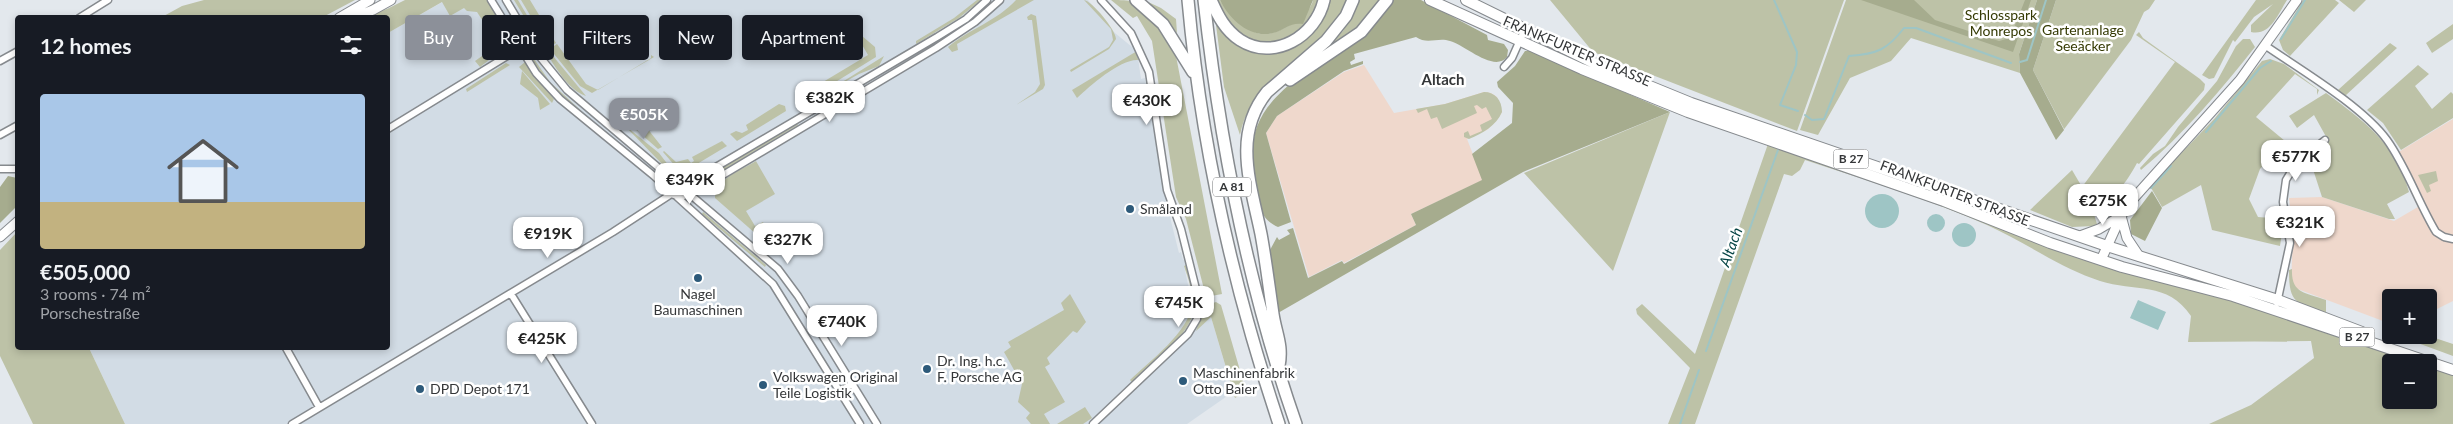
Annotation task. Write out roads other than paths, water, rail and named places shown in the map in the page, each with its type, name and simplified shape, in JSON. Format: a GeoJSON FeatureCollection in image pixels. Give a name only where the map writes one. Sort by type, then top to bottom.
{"type":"FeatureCollection","features":[{"type":"Feature","properties":{"kind":"highway"},"geometry":{"type":"LineString","coordinates":[[1136,0],[1163,24],[1197,78]]}},
{"type":"Feature","properties":{"kind":"highway","name":"A 81"},"geometry":{"type":"LineString","coordinates":[[1188,0],[1197,78],[1222,226],[1237,290],[1279,424]]}},
{"type":"Feature","properties":{"kind":"highway","name":"A 81"},"geometry":{"type":"LineString","coordinates":[[1204,0],[1212,68],[1227,162],[1254,283],[1278,370],[1296,424]]}},
{"type":"Feature","properties":{"kind":"highway"},"geometry":{"type":"LineString","coordinates":[[1211,0],[1223,24],[1232,33],[1254,46],[1268,48],[1294,42],[1306,33],[1319,16],[1324,0]]}},
{"type":"Feature","properties":{"kind":"highway"},"geometry":{"type":"LineString","coordinates":[[1278,370],[1282,350],[1273,316],[1267,271],[1245,156],[1246,138],[1255,108],[1267,92],[1336,30],[1353,0]]}},
{"type":"Feature","properties":{"kind":"highway"},"geometry":{"type":"LineString","coordinates":[[1253,116],[1288,81],[1361,32],[1387,0]]}},
{"type":"Feature","properties":{"kind":"main road"},"geometry":{"type":"LineString","coordinates":[[344,15],[370,0]]}},
{"type":"Feature","properties":{"kind":"main road"},"geometry":{"type":"LineString","coordinates":[[360,15],[391,0]]}},
{"type":"Feature","properties":{"kind":"main road","name":"FRANKFURTER STRASSE"},"geometry":{"type":"LineString","coordinates":[[1430,0],[1520,41],[1688,112],[1944,200],[2022,233],[2101,260],[2276,304],[2453,362]]}},
{"type":"Feature","properties":{"kind":"main road","name":"FRANKFURTER STRASSE"},"geometry":{"type":"LineString","coordinates":[[1466,0],[1524,31],[1598,65],[1691,103],[2276,304],[2453,370]]}},
{"type":"Feature","properties":{"kind":"main road"},"geometry":{"type":"LineString","coordinates":[[2101,260],[2122,216],[2144,185],[2223,100],[2266,46],[2297,0]]}},
{"type":"Feature","properties":{"kind":"main road"},"geometry":{"type":"LineString","coordinates":[[2080,236],[2099,229],[2122,216]]}},
{"type":"Feature","properties":{"kind":"main road"},"geometry":{"type":"LineString","coordinates":[[2122,216],[2127,238],[2139,256]]}},
{"type":"Feature","properties":{"kind":"main road"},"geometry":{"type":"LineString","coordinates":[[0,237],[15,224]]}},
{"type":"Feature","properties":{"kind":"street"},"geometry":{"type":"LineString","coordinates":[[84,15],[108,0]]}},
{"type":"Feature","properties":{"kind":"street"},"geometry":{"type":"LineString","coordinates":[[491,0],[500,15]]}},
{"type":"Feature","properties":{"kind":"street"},"geometry":{"type":"LineString","coordinates":[[506,0],[515,15]]}},
{"type":"Feature","properties":{"kind":"street"},"geometry":{"type":"LineString","coordinates":[[292,424],[511,294],[682,187],[937,37],[966,19],[987,0]]}},
{"type":"Feature","properties":{"kind":"street"},"geometry":{"type":"LineString","coordinates":[[673,194],[683,196],[691,194],[942,45],[975,22],[1000,0]]}},
{"type":"Feature","properties":{"kind":"street"},"geometry":{"type":"LineString","coordinates":[[1093,424],[1188,334],[1197,319],[1200,302],[1181,229],[1166,189],[1147,67],[1138,46],[1126,26],[1101,2]]}},
{"type":"Feature","properties":{"kind":"street"},"geometry":{"type":"LineString","coordinates":[[1504,67],[1512,58],[1524,31]]}},
{"type":"Feature","properties":{"kind":"street"},"geometry":{"type":"LineString","coordinates":[[937,37],[942,45]]}},
{"type":"Feature","properties":{"kind":"street"},"geometry":{"type":"LineString","coordinates":[[2266,46],[2359,112],[2377,128],[2392,147],[2436,232],[2444,237],[2453,239]]}},
{"type":"Feature","properties":{"kind":"street"},"geometry":{"type":"LineString","coordinates":[[0,61],[15,54]]}},
{"type":"Feature","properties":{"kind":"street"},"geometry":{"type":"LineString","coordinates":[[390,128],[500,60]]}},
{"type":"Feature","properties":{"kind":"street"},"geometry":{"type":"LineString","coordinates":[[528,60],[536,73],[560,99],[654,176],[773,284],[860,424]]}},
{"type":"Feature","properties":{"kind":"street"},"geometry":{"type":"LineString","coordinates":[[542,60],[567,90],[778,269],[798,296],[877,424]]}},
{"type":"Feature","properties":{"kind":"street"},"geometry":{"type":"LineString","coordinates":[[0,134],[15,126]]}},
{"type":"Feature","properties":{"kind":"street"},"geometry":{"type":"LineString","coordinates":[[2276,304],[2290,243],[2283,202],[2286,180],[2297,162],[2325,140]]}},
{"type":"Feature","properties":{"kind":"street"},"geometry":{"type":"LineString","coordinates":[[0,169],[15,169]]}},
{"type":"Feature","properties":{"kind":"street"},"geometry":{"type":"LineString","coordinates":[[511,294],[592,424]]}},
{"type":"Feature","properties":{"kind":"street"},"geometry":{"type":"LineString","coordinates":[[287,350],[319,407]]}},
{"type":"Feature","properties":{"kind":"street"},"geometry":{"type":"LineString","coordinates":[[839,392],[852,384]]}},
{"type":"Feature","properties":{"kind":"water"},"geometry":{"type":"Polygon","coordinates":[[[1882,194],[1894,199],[1899,211],[1894,223],[1882,228],[1870,223],[1865,211],[1870,199],[1882,194]]]}},
{"type":"Feature","properties":{"kind":"water"},"geometry":{"type":"Polygon","coordinates":[[[1936,214],[1942,217],[1945,223],[1942,229],[1936,232],[1930,229],[1927,223],[1930,217],[1936,214]]]}},
{"type":"Feature","properties":{"kind":"water"},"geometry":{"type":"Polygon","coordinates":[[[1964,223],[1969,224],[1975,230],[1975,240],[1969,246],[1964,247],[1959,246],[1953,240],[1952,235],[1953,230],[1959,224],[1964,223]]]}},
{"type":"Feature","properties":{"kind":"water"},"geometry":{"type":"Polygon","coordinates":[[[2138,300],[2166,312],[2158,330],[2130,318],[2138,300]]]}},
{"type":"Feature","properties":{"kind":"waterway"},"geometry":{"type":"LineString","coordinates":[[1774,0],[1797,52],[1796,65],[1780,105],[1798,111]]}},
{"type":"Feature","properties":{"kind":"waterway"},"geometry":{"type":"LineString","coordinates":[[2020,62],[2027,60],[2046,0]]}},
{"type":"Feature","properties":{"kind":"waterway"},"geometry":{"type":"LineString","coordinates":[[2281,39],[2305,0]]}},
{"type":"Feature","properties":{"kind":"waterway"},"geometry":{"type":"LineString","coordinates":[[1805,115],[1812,120],[1824,119],[1849,56],[1881,50],[1904,28],[1916,28],[2011,63]]}},
{"type":"Feature","properties":{"kind":"waterway"},"geometry":{"type":"LineString","coordinates":[[2206,132],[2260,68],[2271,61]]}},
{"type":"Feature","properties":{"kind":"waterway","name":"Altach"},"geometry":{"type":"LineString","coordinates":[[1706,351],[1778,150]]}},
{"type":"Feature","properties":{"kind":"waterway"},"geometry":{"type":"LineString","coordinates":[[2151,188],[2171,166]]}},
{"type":"Feature","properties":{"kind":"waterway","name":"Altach"},"geometry":{"type":"LineString","coordinates":[[1680,424],[1699,370]]}},
{"type":"Feature","properties":{"kind":"place","name":"Småland"},"geometry":{"type":"Point","coordinates":[1130,209]}},
{"type":"Feature","properties":{"kind":"place","name":"Nagel Baumaschinen"},"geometry":{"type":"Point","coordinates":[698,278]}},
{"type":"Feature","properties":{"kind":"place","name":"Dr. Ing. h.c. F. Porsche AG"},"geometry":{"type":"Point","coordinates":[927,369]}},
{"type":"Feature","properties":{"kind":"place","name":"Maschinenfabrik Otto Baier"},"geometry":{"type":"Point","coordinates":[1183,381]}},
{"type":"Feature","properties":{"kind":"place","name":"Volkswagen Original Teile Logistik"},"geometry":{"type":"Point","coordinates":[763,385]}},
{"type":"Feature","properties":{"kind":"place","name":"DPD Depot 171"},"geometry":{"type":"Point","coordinates":[420,389]}},
{"type":"Feature","properties":{"kind":"district","name":"Altach"},"geometry":{"type":"Point","coordinates":[1443,80]}},
{"type":"Feature","properties":{"kind":"park label","name":"Schlosspark Monrepos"},"geometry":{"type":"Point","coordinates":[2001,24]}},
{"type":"Feature","properties":{"kind":"park label","name":"Gartenanlage Seeäcker"},"geometry":{"type":"Point","coordinates":[2083,38]}}]}
